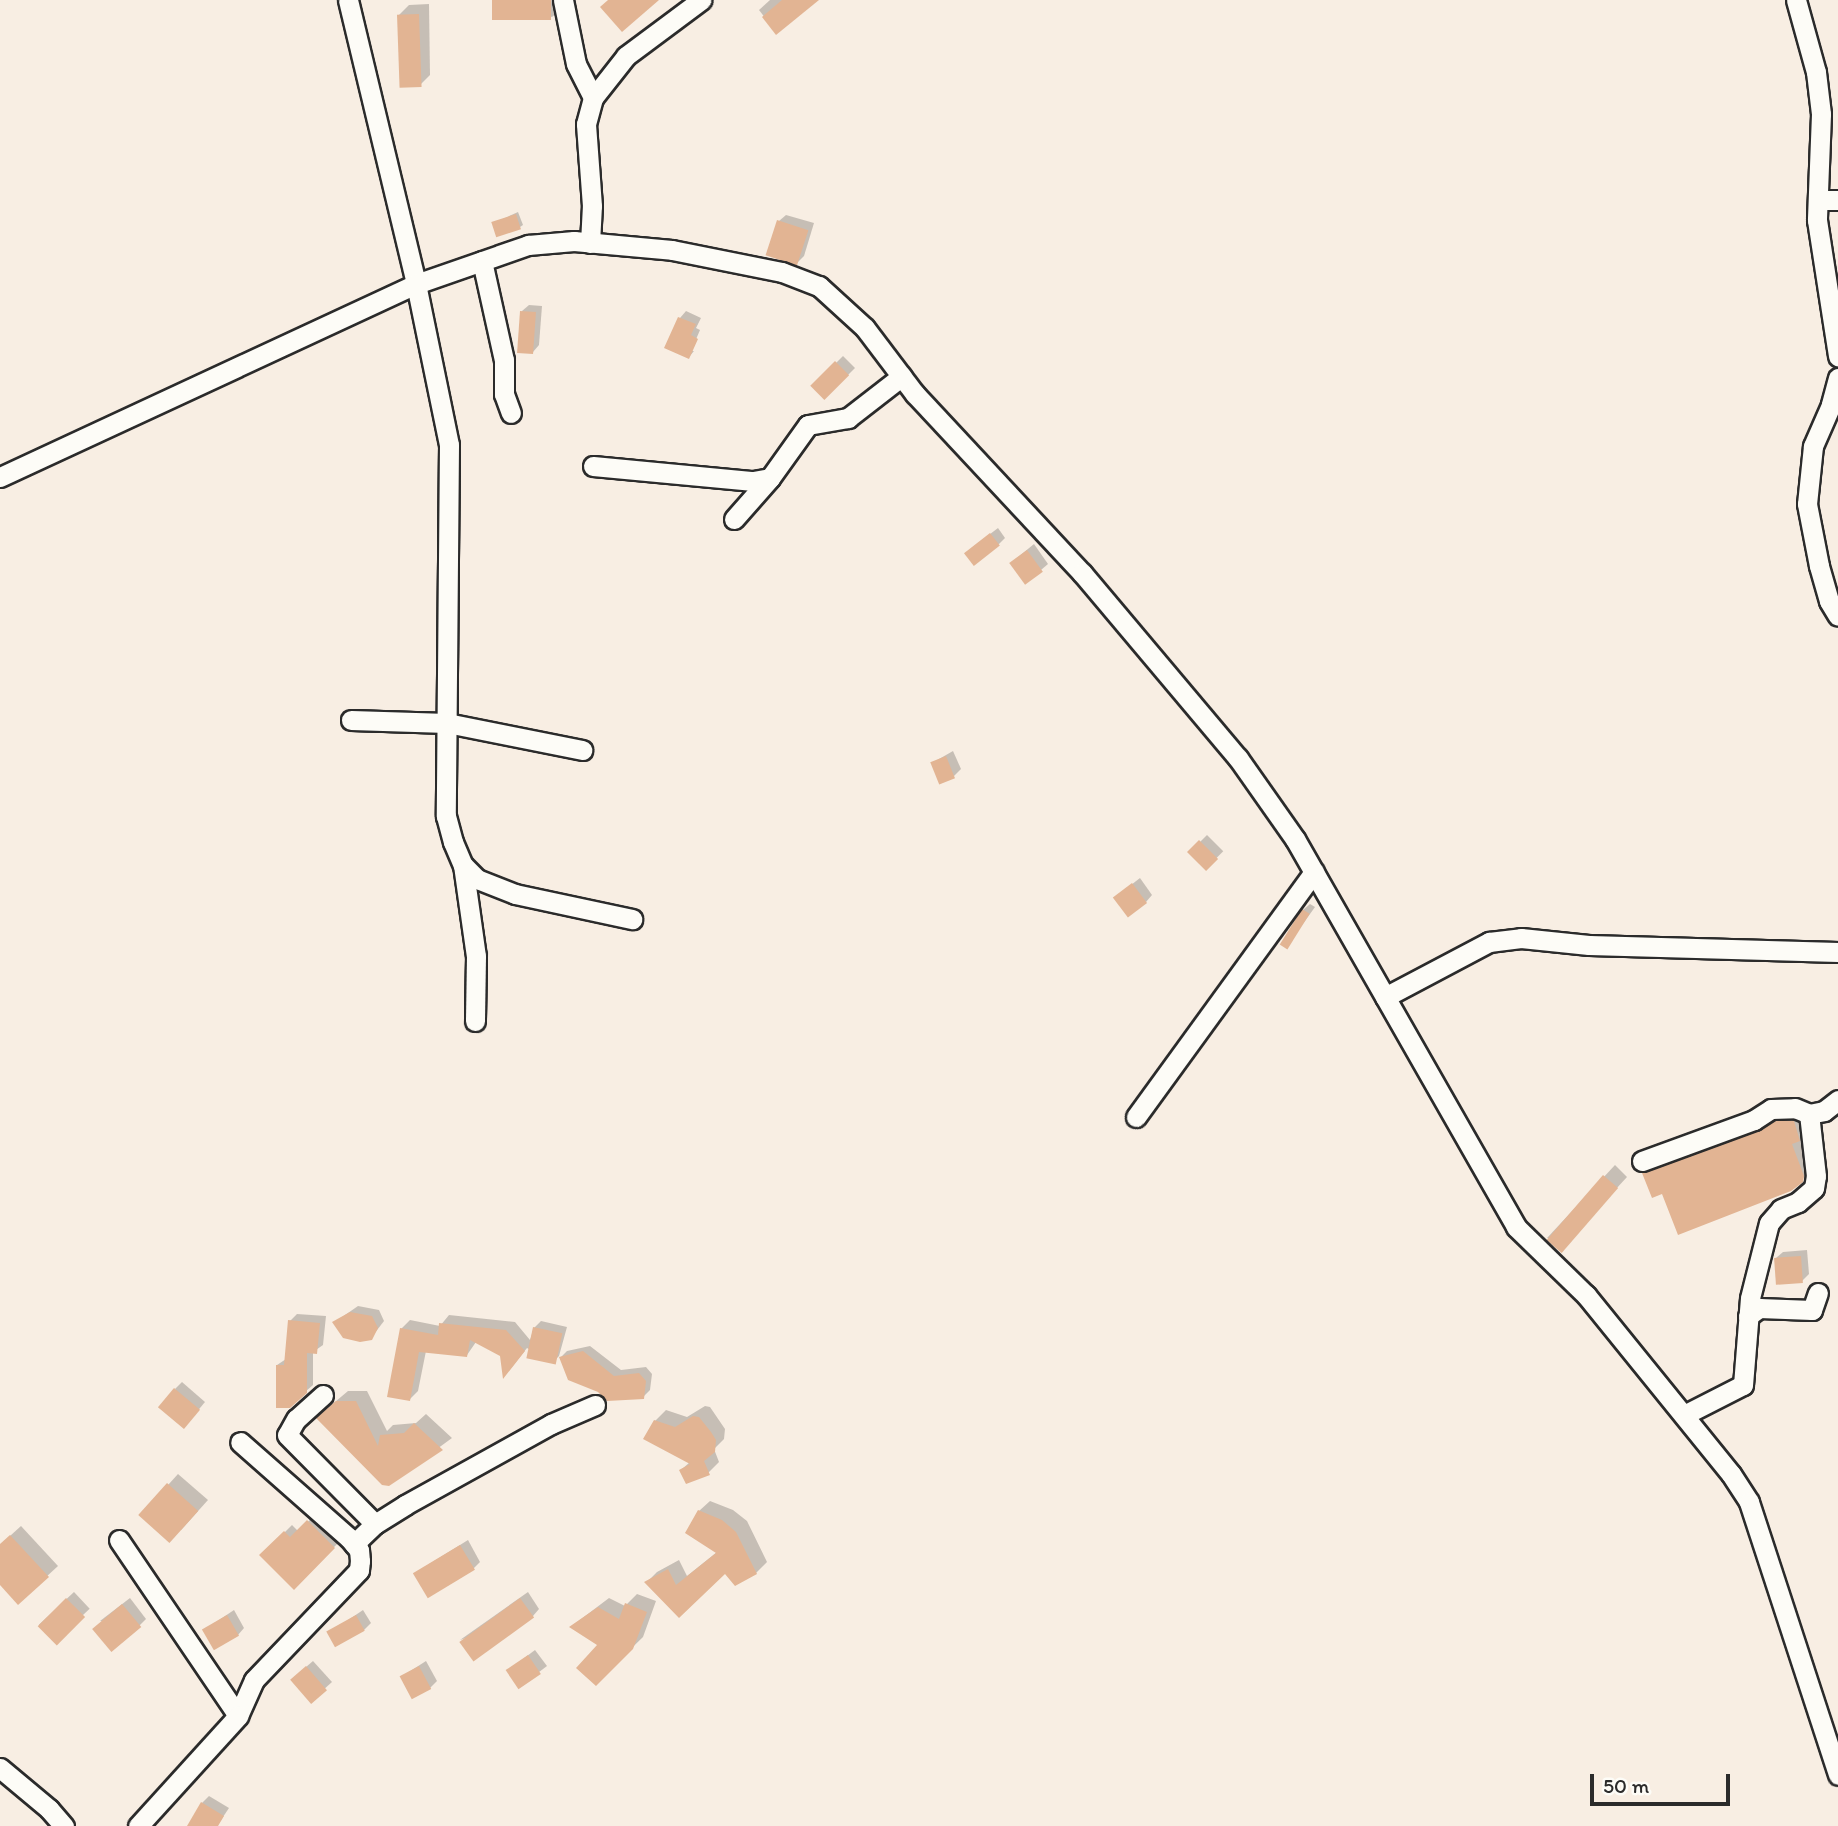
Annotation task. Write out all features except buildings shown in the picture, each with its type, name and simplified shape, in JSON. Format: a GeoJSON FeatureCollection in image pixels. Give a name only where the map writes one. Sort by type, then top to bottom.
{"type":"FeatureCollection","features":[{"type":"Feature","properties":{"kind":"street"},"geometry":{"type":"LineString","coordinates":[[348,0],[415,284],[449,445],[446,816],[463,865],[476,956],[475,1021]]}},
{"type":"Feature","properties":{"kind":"street"},"geometry":{"type":"LineString","coordinates":[[563,0],[576,64],[593,98]]}},
{"type":"Feature","properties":{"kind":"street"},"geometry":{"type":"LineString","coordinates":[[590,243],[592,206],[586,124],[593,98],[626,57],[701,0]]}},
{"type":"Feature","properties":{"kind":"street"},"geometry":{"type":"LineString","coordinates":[[1796,0],[1816,72],[1821,114],[1816,220],[1838,356]]}},
{"type":"Feature","properties":{"kind":"street"},"geometry":{"type":"LineString","coordinates":[[1818,200],[1838,200]]}},
{"type":"Feature","properties":{"kind":"street"},"geometry":{"type":"LineString","coordinates":[[0,477],[415,284],[528,245],[590,243],[672,250],[782,272],[819,286],[865,328],[902,376],[1082,573],[1238,758],[1295,839],[1516,1227],[1586,1295],[1731,1474],[1749,1502],[1838,1775]]}},
{"type":"Feature","properties":{"kind":"street"},"geometry":{"type":"LineString","coordinates":[[482,261],[504,360],[504,394],[511,413]]}},
{"type":"Feature","properties":{"kind":"street"},"geometry":{"type":"LineString","coordinates":[[734,519],[770,478],[808,425],[848,418],[902,376]]}},
{"type":"Feature","properties":{"kind":"street"},"geometry":{"type":"LineString","coordinates":[[1838,378],[1831,405],[1813,446],[1807,504],[1819,566],[1829,601],[1838,617]]}},
{"type":"Feature","properties":{"kind":"street"},"geometry":{"type":"LineString","coordinates":[[593,466],[753,481],[770,478]]}},
{"type":"Feature","properties":{"kind":"street"},"geometry":{"type":"LineString","coordinates":[[351,720],[447,723],[582,750]]}},
{"type":"Feature","properties":{"kind":"street"},"geometry":{"type":"LineString","coordinates":[[463,865],[477,879],[515,894],[632,919]]}},
{"type":"Feature","properties":{"kind":"street"},"geometry":{"type":"LineString","coordinates":[[1136,1117],[1314,872]]}},
{"type":"Feature","properties":{"kind":"street"},"geometry":{"type":"LineString","coordinates":[[1385,997],[1489,942],[1521,938],[1589,945],[1838,952]]}},
{"type":"Feature","properties":{"kind":"street"},"geometry":{"type":"LineString","coordinates":[[1642,1161],[1754,1121],[1771,1109],[1795,1108],[1809,1114],[1824,1111],[1838,1100]]}},
{"type":"Feature","properties":{"kind":"street"},"geometry":{"type":"LineString","coordinates":[[1684,1415],[1743,1385],[1748,1316],[1769,1223],[1781,1209],[1798,1202],[1814,1188],[1816,1176],[1809,1114]]}},
{"type":"Feature","properties":{"kind":"street"},"geometry":{"type":"LineString","coordinates":[[1748,1316],[1759,1308],[1812,1310],[1818,1293]]}},
{"type":"Feature","properties":{"kind":"street"},"geometry":{"type":"LineString","coordinates":[[323,1395],[296,1419],[287,1435],[375,1524]]}},
{"type":"Feature","properties":{"kind":"street"},"geometry":{"type":"LineString","coordinates":[[354,1544],[375,1524],[551,1424],[596,1405]]}},
{"type":"Feature","properties":{"kind":"street"},"geometry":{"type":"LineString","coordinates":[[138,1826],[238,1716],[254,1680],[359,1570],[359,1550],[354,1544],[240,1442]]}},
{"type":"Feature","properties":{"kind":"street"},"geometry":{"type":"LineString","coordinates":[[119,1540],[238,1716]]}},
{"type":"Feature","properties":{"kind":"street"},"geometry":{"type":"LineString","coordinates":[[0,1768],[49,1809],[64,1826]]}}]}
